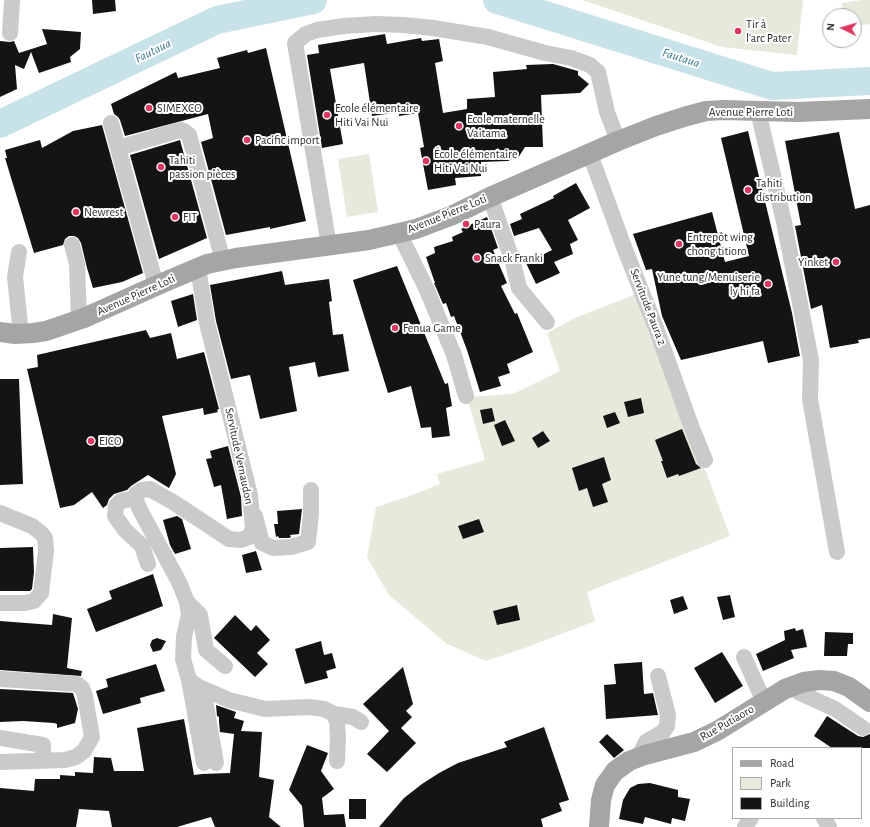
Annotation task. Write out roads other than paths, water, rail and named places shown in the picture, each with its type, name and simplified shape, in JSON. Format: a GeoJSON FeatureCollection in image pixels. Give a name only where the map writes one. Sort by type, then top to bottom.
{"type":"FeatureCollection","features":[{"type":"Feature","properties":{"kind":"main road","name":"Avenue Pierre Loti"},"geometry":{"type":"LineString","coordinates":[[0,332],[21,334],[46,331],[79,320],[156,285],[198,268],[223,261],[329,246],[399,234],[416,229],[454,215],[490,197],[618,141],[656,126],[706,111],[805,112],[870,109]]}},
{"type":"Feature","properties":{"kind":"main road","name":"Rue Putiaoro"},"geometry":{"type":"LineString","coordinates":[[599,827],[601,800],[605,785],[615,771],[629,761],[641,756],[694,742],[717,731],[785,689],[804,682],[834,681],[849,687],[870,702]]}},
{"type":"Feature","properties":{"kind":"street"},"geometry":{"type":"LineString","coordinates":[[10,33],[12,0]]}},
{"type":"Feature","properties":{"kind":"street"},"geometry":{"type":"LineString","coordinates":[[329,246],[295,43],[306,34],[317,30],[344,26],[376,24],[433,28],[488,37],[545,53],[571,58],[590,65],[598,72],[607,112],[618,141]]}},
{"type":"Feature","properties":{"kind":"street"},"geometry":{"type":"LineString","coordinates":[[758,111],[784,222],[811,360],[810,398],[837,552]]}},
{"type":"Feature","properties":{"kind":"street"},"geometry":{"type":"LineString","coordinates":[[111,123],[156,285]]}},
{"type":"Feature","properties":{"kind":"street"},"geometry":{"type":"LineString","coordinates":[[118,148],[180,130],[184,131],[188,135],[223,261]]}},
{"type":"Feature","properties":{"kind":"street","name":"Servitude Paura 2"},"geometry":{"type":"LineString","coordinates":[[590,154],[624,247],[659,334],[690,423],[705,460]]}},
{"type":"Feature","properties":{"kind":"street"},"geometry":{"type":"LineString","coordinates":[[490,197],[512,259],[519,288],[547,322]]}},
{"type":"Feature","properties":{"kind":"street"},"geometry":{"type":"LineString","coordinates":[[399,234],[427,290],[454,355],[466,396]]}},
{"type":"Feature","properties":{"kind":"street"},"geometry":{"type":"LineString","coordinates":[[72,244],[77,264],[79,320]]}},
{"type":"Feature","properties":{"kind":"street"},"geometry":{"type":"LineString","coordinates":[[19,252],[15,278],[21,334]]}},
{"type":"Feature","properties":{"kind":"street","name":"Servitude Vernaudon"},"geometry":{"type":"LineString","coordinates":[[148,564],[142,546],[125,530],[115,516],[116,506],[121,501],[135,498],[136,494],[142,490],[150,489],[173,502],[229,539],[241,540],[249,537],[253,529],[250,495],[209,329],[198,268]]}},
{"type":"Feature","properties":{"kind":"street"},"geometry":{"type":"LineString","coordinates":[[250,495],[262,543],[273,548],[291,547],[308,542],[311,514],[311,490]]}},
{"type":"Feature","properties":{"kind":"street"},"geometry":{"type":"LineString","coordinates":[[135,498],[140,510],[180,582],[188,602],[189,615],[184,637],[183,659],[210,763],[203,689]]}},
{"type":"Feature","properties":{"kind":"street"},"geometry":{"type":"LineString","coordinates":[[0,513],[32,526],[41,533],[45,538],[46,551],[41,593],[34,601],[25,603],[0,603]]}},
{"type":"Feature","properties":{"kind":"street"},"geometry":{"type":"LineString","coordinates":[[188,602],[200,615],[206,650],[225,666]]}},
{"type":"Feature","properties":{"kind":"street"},"geometry":{"type":"LineString","coordinates":[[744,657],[764,702]]}},
{"type":"Feature","properties":{"kind":"street"},"geometry":{"type":"LineString","coordinates":[[641,756],[646,742],[663,732],[667,726],[668,715],[658,676]]}},
{"type":"Feature","properties":{"kind":"street"},"geometry":{"type":"LineString","coordinates":[[0,679],[76,684],[82,688],[85,696],[92,737],[84,751],[76,758],[65,760],[0,762]]}},
{"type":"Feature","properties":{"kind":"street"},"geometry":{"type":"LineString","coordinates":[[189,680],[203,689],[229,700],[265,710],[309,707],[324,709],[334,714],[353,717],[361,722]]}},
{"type":"Feature","properties":{"kind":"street"},"geometry":{"type":"LineString","coordinates":[[793,686],[798,692],[836,709],[863,728]]}},
{"type":"Feature","properties":{"kind":"street"},"geometry":{"type":"LineString","coordinates":[[334,714],[337,722],[338,736],[337,761]]}},
{"type":"Feature","properties":{"kind":"street"},"geometry":{"type":"LineString","coordinates":[[0,738],[43,745],[43,761]]}},
{"type":"Feature","properties":{"kind":"waterway","name":"Fautaua"},"geometry":{"type":"LineString","coordinates":[[0,124],[217,20],[313,0]]}},
{"type":"Feature","properties":{"kind":"waterway","name":"Fautaua"},"geometry":{"type":"LineString","coordinates":[[497,0],[772,86],[870,81]]}},
{"type":"Feature","properties":{"kind":"place","name":"Tir à l'arc Pater"},"geometry":{"type":"Point","coordinates":[738,31]}},
{"type":"Feature","properties":{"kind":"place","name":"SIMEXCO"},"geometry":{"type":"Point","coordinates":[149,108]}},
{"type":"Feature","properties":{"kind":"place","name":"Ecole élémentaire Hiti Vai Nui"},"geometry":{"type":"Point","coordinates":[327,115]}},
{"type":"Feature","properties":{"kind":"place","name":"Ecole maternelle Vaitama"},"geometry":{"type":"Point","coordinates":[459,126]}},
{"type":"Feature","properties":{"kind":"place","name":"Pacific import"},"geometry":{"type":"Point","coordinates":[247,140]}},
{"type":"Feature","properties":{"kind":"place","name":"École élémentaire Hiti Vai Nui"},"geometry":{"type":"Point","coordinates":[426,161]}},
{"type":"Feature","properties":{"kind":"place","name":"Tahiti passion pièces"},"geometry":{"type":"Point","coordinates":[161,167]}},
{"type":"Feature","properties":{"kind":"place","name":"Tahiti distribution"},"geometry":{"type":"Point","coordinates":[748,190]}},
{"type":"Feature","properties":{"kind":"place","name":"Newrest"},"geometry":{"type":"Point","coordinates":[76,212]}},
{"type":"Feature","properties":{"kind":"place","name":"FIT"},"geometry":{"type":"Point","coordinates":[175,217]}},
{"type":"Feature","properties":{"kind":"place","name":"Paura"},"geometry":{"type":"Point","coordinates":[466,224]}},
{"type":"Feature","properties":{"kind":"place","name":"Entrepôt wing chong titioro"},"geometry":{"type":"Point","coordinates":[679,244]}},
{"type":"Feature","properties":{"kind":"place","name":"Snack Franki"},"geometry":{"type":"Point","coordinates":[477,258]}},
{"type":"Feature","properties":{"kind":"place","name":"Yinket"},"geometry":{"type":"Point","coordinates":[836,262]}},
{"type":"Feature","properties":{"kind":"place","name":"Yune tung/Menuiserie ly hi fa"},"geometry":{"type":"Point","coordinates":[768,284]}},
{"type":"Feature","properties":{"kind":"place","name":"Fenua Game"},"geometry":{"type":"Point","coordinates":[395,328]}},
{"type":"Feature","properties":{"kind":"place","name":"EICO"},"geometry":{"type":"Point","coordinates":[91,441]}}]}
